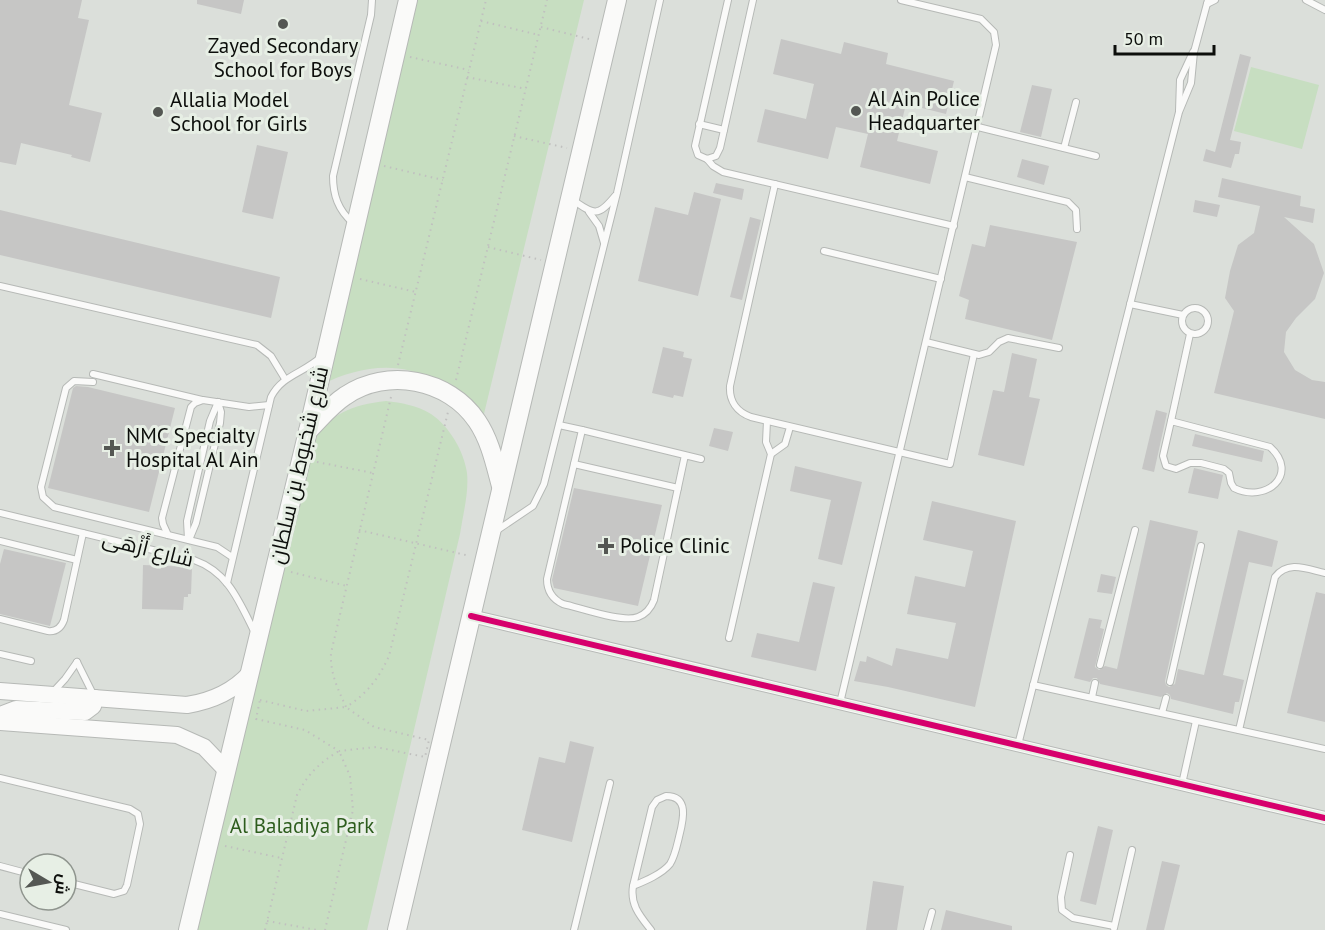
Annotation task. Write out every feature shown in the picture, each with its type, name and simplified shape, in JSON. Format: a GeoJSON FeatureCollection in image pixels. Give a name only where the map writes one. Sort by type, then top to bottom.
{"type":"FeatureCollection","features":[{"type":"Feature","properties":{"kind":"main road","name":"شارع شخبوط بن سلطان"},"geometry":{"type":"LineString","coordinates":[[188,930],[408,0]]}},
{"type":"Feature","properties":{"kind":"main road"},"geometry":{"type":"LineString","coordinates":[[398,930],[617,0]]}},
{"type":"Feature","properties":{"kind":"main road"},"geometry":{"type":"LineString","coordinates":[[308,430],[346,395],[362,387],[395,380],[425,383],[452,396],[476,420],[485,435],[501,488]]}},
{"type":"Feature","properties":{"kind":"main road"},"geometry":{"type":"LineString","coordinates":[[0,691],[175,706],[193,705],[222,696],[242,682],[250,673]]}},
{"type":"Feature","properties":{"kind":"main road"},"geometry":{"type":"LineString","coordinates":[[0,715],[16,709],[85,712],[93,706],[95,698]]}},
{"type":"Feature","properties":{"kind":"main road"},"geometry":{"type":"LineString","coordinates":[[0,722],[177,735],[204,747],[226,770]]}},
{"type":"Feature","properties":{"kind":"street"},"geometry":{"type":"LineString","coordinates":[[471,616],[1325,818]]}},
{"type":"Feature","properties":{"kind":"lane"},"geometry":{"type":"LineString","coordinates":[[356,225],[344,214],[336,200],[333,176],[371,15],[372,0]]}},
{"type":"Feature","properties":{"kind":"lane"},"geometry":{"type":"LineString","coordinates":[[490,534],[527,512],[538,499],[544,484],[617,193],[660,0]]}},
{"type":"Feature","properties":{"kind":"lane"},"geometry":{"type":"LineString","coordinates":[[728,0],[695,146],[702,158],[707,159],[723,172],[954,226]]}},
{"type":"Feature","properties":{"kind":"lane"},"geometry":{"type":"LineString","coordinates":[[707,159],[718,152],[753,0]]}},
{"type":"Feature","properties":{"kind":"lane"},"geometry":{"type":"LineString","coordinates":[[840,703],[995,52],[994,32],[986,22],[976,17],[901,0]]}},
{"type":"Feature","properties":{"kind":"lane"},"geometry":{"type":"LineString","coordinates":[[1018,746],[1179,112],[1191,83],[1194,52],[1207,2],[1215,0]]}},
{"type":"Feature","properties":{"kind":"lane"},"geometry":{"type":"LineString","coordinates":[[1306,0],[1325,10]]}},
{"type":"Feature","properties":{"kind":"lane"},"geometry":{"type":"LineString","coordinates":[[1179,112],[1180,80],[1194,52]]}},
{"type":"Feature","properties":{"kind":"lane"},"geometry":{"type":"LineString","coordinates":[[1064,148],[1076,102]]}},
{"type":"Feature","properties":{"kind":"lane"},"geometry":{"type":"LineString","coordinates":[[699,124],[724,130]]}},
{"type":"Feature","properties":{"kind":"lane"},"geometry":{"type":"LineString","coordinates":[[978,127],[1096,156]]}},
{"type":"Feature","properties":{"kind":"lane"},"geometry":{"type":"LineString","coordinates":[[965,177],[1068,202],[1078,216],[1077,229]]}},
{"type":"Feature","properties":{"kind":"lane"},"geometry":{"type":"LineString","coordinates":[[775,184],[729,393],[731,400],[740,411],[752,417],[790,427],[950,464],[974,354]]}},
{"type":"Feature","properties":{"kind":"lane"},"geometry":{"type":"LineString","coordinates":[[589,212],[603,209],[617,193]]}},
{"type":"Feature","properties":{"kind":"lane"},"geometry":{"type":"LineString","coordinates":[[570,197],[589,212],[599,226],[604,243]]}},
{"type":"Feature","properties":{"kind":"lane"},"geometry":{"type":"LineString","coordinates":[[824,250],[941,279]]}},
{"type":"Feature","properties":{"kind":"lane"},"geometry":{"type":"LineString","coordinates":[[0,286],[257,345],[271,356],[285,379]]}},
{"type":"Feature","properties":{"kind":"lane"},"geometry":{"type":"LineString","coordinates":[[1130,304],[1183,315]]}},
{"type":"Feature","properties":{"kind":"lane"},"geometry":{"type":"LineString","coordinates":[[1189,309],[1203,310],[1208,318],[1204,331],[1190,334],[1186,332],[1182,324],[1183,315],[1189,309]]}},
{"type":"Feature","properties":{"kind":"lane"},"geometry":{"type":"LineString","coordinates":[[1171,421],[1270,447],[1281,462],[1282,468],[1278,480],[1270,489],[1258,493],[1234,488],[1229,473],[1224,469],[1195,463],[1176,469],[1169,468],[1164,463],[1163,456],[1190,334]]}},
{"type":"Feature","properties":{"kind":"lane"},"geometry":{"type":"LineString","coordinates":[[926,342],[974,354],[989,352],[999,342],[1008,338],[1059,348]]}},
{"type":"Feature","properties":{"kind":"lane"},"geometry":{"type":"LineString","coordinates":[[227,583],[268,405],[274,390],[285,379],[315,363],[327,350]]}},
{"type":"Feature","properties":{"kind":"lane"},"geometry":{"type":"LineString","coordinates":[[93,374],[203,400],[249,407],[268,405]]}},
{"type":"Feature","properties":{"kind":"lane"},"geometry":{"type":"LineString","coordinates":[[93,382],[74,381],[66,388],[41,487],[43,497],[54,507],[217,547],[232,557]]}},
{"type":"Feature","properties":{"kind":"lane"},"geometry":{"type":"LineString","coordinates":[[168,535],[162,518],[191,407],[199,400],[203,400]]}},
{"type":"Feature","properties":{"kind":"lane"},"geometry":{"type":"LineString","coordinates":[[189,540],[196,523],[220,423],[221,412],[218,402]]}},
{"type":"Feature","properties":{"kind":"lane"},"geometry":{"type":"LineString","coordinates":[[189,540],[187,521],[210,421],[218,402]]}},
{"type":"Feature","properties":{"kind":"lane"},"geometry":{"type":"LineString","coordinates":[[729,638],[771,454],[766,442],[767,421]]}},
{"type":"Feature","properties":{"kind":"lane"},"geometry":{"type":"LineString","coordinates":[[559,425],[701,459]]}},
{"type":"Feature","properties":{"kind":"lane"},"geometry":{"type":"LineString","coordinates":[[771,454],[785,444],[790,427]]}},
{"type":"Feature","properties":{"kind":"lane"},"geometry":{"type":"LineString","coordinates":[[582,430],[547,579],[548,590],[563,604],[631,619],[643,615],[654,600],[685,455]]}},
{"type":"Feature","properties":{"kind":"lane"},"geometry":{"type":"LineString","coordinates":[[574,464],[678,488]]}},
{"type":"Feature","properties":{"kind":"lane","name":"شارع أَزْهَى"},"geometry":{"type":"LineString","coordinates":[[0,513],[194,560],[209,566],[227,583],[258,638]]}},
{"type":"Feature","properties":{"kind":"lane"},"geometry":{"type":"LineString","coordinates":[[1100,665],[1135,530]]}},
{"type":"Feature","properties":{"kind":"lane"},"geometry":{"type":"LineString","coordinates":[[0,619],[48,631],[58,629],[64,620],[82,533]]}},
{"type":"Feature","properties":{"kind":"lane"},"geometry":{"type":"LineString","coordinates":[[0,541],[77,560]]}},
{"type":"Feature","properties":{"kind":"lane"},"geometry":{"type":"LineString","coordinates":[[1170,682],[1202,546]]}},
{"type":"Feature","properties":{"kind":"lane"},"geometry":{"type":"LineString","coordinates":[[1239,730],[1275,578],[1282,570],[1290,567],[1325,573]]}},
{"type":"Feature","properties":{"kind":"lane"},"geometry":{"type":"LineString","coordinates":[[0,654],[31,661]]}},
{"type":"Feature","properties":{"kind":"lane"},"geometry":{"type":"LineString","coordinates":[[51,694],[76,662],[95,698]]}},
{"type":"Feature","properties":{"kind":"lane"},"geometry":{"type":"LineString","coordinates":[[1092,698],[1095,683]]}},
{"type":"Feature","properties":{"kind":"lane"},"geometry":{"type":"LineString","coordinates":[[1033,685],[1325,749]]}},
{"type":"Feature","properties":{"kind":"lane"},"geometry":{"type":"LineString","coordinates":[[1162,713],[1166,698]]}},
{"type":"Feature","properties":{"kind":"lane"},"geometry":{"type":"LineString","coordinates":[[1182,785],[1196,721]]}},
{"type":"Feature","properties":{"kind":"lane"},"geometry":{"type":"LineString","coordinates":[[0,778],[130,809],[138,814],[140,824],[124,891],[114,894],[78,885]]}},
{"type":"Feature","properties":{"kind":"lane"},"geometry":{"type":"LineString","coordinates":[[574,930],[610,783]]}},
{"type":"Feature","properties":{"kind":"lane"},"geometry":{"type":"LineString","coordinates":[[633,886],[664,870],[673,858],[685,812],[676,798],[661,797],[651,807],[633,886],[634,908],[651,930]]}},
{"type":"Feature","properties":{"kind":"lane"},"geometry":{"type":"LineString","coordinates":[[1070,855],[1061,897],[1062,910],[1073,918],[1114,928],[1132,850]]}},
{"type":"Feature","properties":{"kind":"lane"},"geometry":{"type":"LineString","coordinates":[[0,866],[18,871]]}},
{"type":"Feature","properties":{"kind":"lane"},"geometry":{"type":"LineString","coordinates":[[927,930],[932,912]]}},
{"type":"Feature","properties":{"kind":"lane"},"geometry":{"type":"LineString","coordinates":[[0,915],[66,930]]}},
{"type":"Feature","properties":{"kind":"path"},"geometry":{"type":"LineString","coordinates":[[265,930],[293,807],[303,783],[317,766],[339,752],[376,747],[425,757],[429,740],[374,727],[346,707],[334,680],[331,662],[359,530],[486,0]]}},
{"type":"Feature","properties":{"kind":"path"},"geometry":{"type":"LineString","coordinates":[[325,930],[353,810],[350,776],[339,752],[306,730],[256,719],[260,700],[306,711],[346,707],[370,688],[381,673],[389,656],[547,0]]}},
{"type":"Feature","properties":{"kind":"path"},"geometry":{"type":"LineString","coordinates":[[481,21],[539,35]]}},
{"type":"Feature","properties":{"kind":"path"},"geometry":{"type":"LineString","coordinates":[[541,27],[607,43]]}},
{"type":"Feature","properties":{"kind":"path"},"geometry":{"type":"LineString","coordinates":[[395,53],[469,70]]}},
{"type":"Feature","properties":{"kind":"path"},"geometry":{"type":"LineString","coordinates":[[467,77],[526,89]]}},
{"type":"Feature","properties":{"kind":"path"},"geometry":{"type":"LineString","coordinates":[[514,136],[581,151]]}},
{"type":"Feature","properties":{"kind":"path"},"geometry":{"type":"LineString","coordinates":[[370,163],[443,180]]}},
{"type":"Feature","properties":{"kind":"path"},"geometry":{"type":"LineString","coordinates":[[488,247],[555,263]]}},
{"type":"Feature","properties":{"kind":"path"},"geometry":{"type":"LineString","coordinates":[[344,276],[416,292]]}},
{"type":"Feature","properties":{"kind":"path"},"geometry":{"type":"LineString","coordinates":[[301,459],[373,473]]}},
{"type":"Feature","properties":{"kind":"path"},"geometry":{"type":"LineString","coordinates":[[359,530],[484,559]]}},
{"type":"Feature","properties":{"kind":"path"},"geometry":{"type":"LineString","coordinates":[[275,568],[346,586]]}},
{"type":"Feature","properties":{"kind":"path"},"geometry":{"type":"LineString","coordinates":[[209,842],[281,858]]}},
{"type":"Feature","properties":{"kind":"path"},"geometry":{"type":"LineString","coordinates":[[267,921],[316,930]]}},
{"type":"Feature","properties":{"kind":"green space"},"geometry":{"type":"Polygon","coordinates":[[[412,0],[584,0],[482,422],[451,395],[418,373],[377,368],[348,374],[323,384],[412,0]]]}},
{"type":"Feature","properties":{"kind":"green space"},"geometry":{"type":"Polygon","coordinates":[[[1251,67],[1319,85],[1302,149],[1234,131],[1251,67]]]}},
{"type":"Feature","properties":{"kind":"green space","name":"Al Baladiya Park"},"geometry":{"type":"Polygon","coordinates":[[[386,401],[420,408],[444,425],[463,456],[467,473],[467,488],[460,534],[367,930],[189,930],[312,445],[326,425],[343,412],[362,405],[386,401]]]}},
{"type":"Feature","properties":{"kind":"building"},"geometry":{"type":"Polygon","coordinates":[[[0,0],[82,0],[78,18],[89,20],[69,105],[102,113],[90,162],[71,157],[72,155],[21,143],[16,165],[0,162],[0,0]]]}},
{"type":"Feature","properties":{"kind":"building"},"geometry":{"type":"Polygon","coordinates":[[[197,0],[244,0],[241,14],[197,4],[197,0]]]}},
{"type":"Feature","properties":{"kind":"building","name":"Al Ain Police Headquarter"},"geometry":{"type":"Polygon","coordinates":[[[781,39],[841,54],[844,42],[888,53],[886,64],[954,81],[946,114],[906,104],[897,141],[938,151],[930,184],[860,167],[868,134],[836,127],[828,159],[757,142],[765,109],[806,119],[814,84],[773,74],[781,39]]]}},
{"type":"Feature","properties":{"kind":"building"},"geometry":{"type":"Polygon","coordinates":[[[1240,54],[1251,57],[1230,140],[1241,142],[1239,154],[1235,154],[1231,168],[1203,161],[1206,149],[1215,152],[1240,54]]]}},
{"type":"Feature","properties":{"kind":"building"},"geometry":{"type":"Polygon","coordinates":[[[1032,85],[1052,89],[1041,137],[1020,132],[1032,85]]]}},
{"type":"Feature","properties":{"kind":"building"},"geometry":{"type":"Polygon","coordinates":[[[257,145],[288,152],[273,219],[242,212],[257,145]]]}},
{"type":"Feature","properties":{"kind":"building"},"geometry":{"type":"Polygon","coordinates":[[[1022,159],[1049,166],[1044,185],[1017,177],[1022,159]]]}},
{"type":"Feature","properties":{"kind":"building"},"geometry":{"type":"Polygon","coordinates":[[[1222,178],[1301,196],[1300,206],[1315,209],[1313,223],[1284,217],[1314,244],[1324,273],[1315,299],[1286,332],[1284,352],[1295,370],[1312,380],[1325,382],[1325,419],[1214,393],[1234,311],[1225,298],[1230,271],[1238,245],[1254,233],[1260,206],[1218,197],[1222,178]]]}},
{"type":"Feature","properties":{"kind":"building"},"geometry":{"type":"Polygon","coordinates":[[[716,183],[744,189],[742,200],[713,193],[716,183]]]}},
{"type":"Feature","properties":{"kind":"building"},"geometry":{"type":"Polygon","coordinates":[[[694,192],[721,199],[698,296],[638,281],[655,207],[688,215],[694,192]]]}},
{"type":"Feature","properties":{"kind":"building"},"geometry":{"type":"Polygon","coordinates":[[[1195,200],[1220,205],[1217,217],[1193,212],[1195,200]]]}},
{"type":"Feature","properties":{"kind":"building"},"geometry":{"type":"Polygon","coordinates":[[[0,210],[280,277],[271,318],[0,255],[0,210]]]}},
{"type":"Feature","properties":{"kind":"building"},"geometry":{"type":"Polygon","coordinates":[[[750,217],[761,220],[742,300],[730,297],[750,217]]]}},
{"type":"Feature","properties":{"kind":"building"},"geometry":{"type":"Polygon","coordinates":[[[990,225],[1077,242],[1052,340],[965,319],[969,300],[959,296],[972,244],[985,247],[990,225]]]}},
{"type":"Feature","properties":{"kind":"building"},"geometry":{"type":"Polygon","coordinates":[[[663,347],[684,352],[683,357],[692,359],[683,397],[674,395],[673,398],[652,393],[663,347]]]}},
{"type":"Feature","properties":{"kind":"building"},"geometry":{"type":"Polygon","coordinates":[[[1012,353],[1037,359],[1029,397],[1040,399],[1024,466],[978,455],[993,390],[1004,392],[1012,353]]]}},
{"type":"Feature","properties":{"kind":"building","name":"NMC Specialty Hospital Al Ain"},"geometry":{"type":"Polygon","coordinates":[[[76,386],[175,408],[149,512],[48,488],[73,388],[76,386]]]}},
{"type":"Feature","properties":{"kind":"building"},"geometry":{"type":"Polygon","coordinates":[[[1156,410],[1167,413],[1154,472],[1142,469],[1156,410]]]}},
{"type":"Feature","properties":{"kind":"building"},"geometry":{"type":"Polygon","coordinates":[[[714,428],[733,432],[728,451],[709,446],[714,428]]]}},
{"type":"Feature","properties":{"kind":"building"},"geometry":{"type":"Polygon","coordinates":[[[1195,434],[1264,451],[1262,462],[1192,446],[1195,434]]]}},
{"type":"Feature","properties":{"kind":"building"},"geometry":{"type":"Polygon","coordinates":[[[795,466],[862,482],[842,565],[818,559],[831,500],[790,491],[795,466]]]}},
{"type":"Feature","properties":{"kind":"building"},"geometry":{"type":"Polygon","coordinates":[[[1194,468],[1223,475],[1218,499],[1188,493],[1194,468]]]}},
{"type":"Feature","properties":{"kind":"building","name":"Police Clinic"},"geometry":{"type":"Polygon","coordinates":[[[574,488],[662,505],[638,606],[554,588],[552,580],[574,488]]]}},
{"type":"Feature","properties":{"kind":"building"},"geometry":{"type":"Polygon","coordinates":[[[932,501],[1016,521],[975,707],[854,681],[860,661],[866,662],[867,656],[892,666],[896,648],[948,659],[956,623],[907,614],[915,576],[965,587],[973,551],[923,540],[932,501]]]}},
{"type":"Feature","properties":{"kind":"building"},"geometry":{"type":"Polygon","coordinates":[[[1150,520],[1198,531],[1165,681],[1169,687],[1175,684],[1178,669],[1204,675],[1238,530],[1278,541],[1272,567],[1249,562],[1223,675],[1244,680],[1239,702],[1235,702],[1233,714],[1171,699],[1167,693],[1161,697],[1100,684],[1097,678],[1093,678],[1090,682],[1074,678],[1089,618],[1102,620],[1100,628],[1104,629],[1095,667],[1099,670],[1105,666],[1117,669],[1150,520]]]}},
{"type":"Feature","properties":{"kind":"building"},"geometry":{"type":"Polygon","coordinates":[[[4,549],[66,563],[50,626],[0,614],[0,564],[4,549]]]}},
{"type":"Feature","properties":{"kind":"building"},"geometry":{"type":"Polygon","coordinates":[[[143,565],[192,567],[191,594],[184,597],[183,610],[142,609],[143,565]]]}},
{"type":"Feature","properties":{"kind":"building"},"geometry":{"type":"Polygon","coordinates":[[[1101,574],[1116,577],[1112,594],[1097,592],[1101,574]]]}},
{"type":"Feature","properties":{"kind":"building"},"geometry":{"type":"Polygon","coordinates":[[[813,582],[835,587],[816,671],[751,657],[757,633],[799,642],[813,582]]]}},
{"type":"Feature","properties":{"kind":"building"},"geometry":{"type":"Polygon","coordinates":[[[1316,592],[1325,594],[1325,722],[1287,713],[1316,592]]]}},
{"type":"Feature","properties":{"kind":"building"},"geometry":{"type":"Polygon","coordinates":[[[570,741],[594,747],[572,842],[522,830],[539,757],[565,763],[570,741]]]}},
{"type":"Feature","properties":{"kind":"building"},"geometry":{"type":"Polygon","coordinates":[[[1098,826],[1113,830],[1096,905],[1080,901],[1098,826]]]}},
{"type":"Feature","properties":{"kind":"building"},"geometry":{"type":"Polygon","coordinates":[[[1162,861],[1180,865],[1164,930],[1146,930],[1162,861]]]}},
{"type":"Feature","properties":{"kind":"building"},"geometry":{"type":"Polygon","coordinates":[[[873,881],[904,886],[897,930],[866,930],[873,881]]]}},
{"type":"Feature","properties":{"kind":"building"},"geometry":{"type":"Polygon","coordinates":[[[946,910],[1012,926],[1012,930],[941,930],[946,910]]]}},
{"type":"Feature","properties":{"kind":"cycle path"},"geometry":{"type":"LineString","coordinates":[[471,616],[1325,818]]}},
{"type":"Feature","properties":{"kind":"place","name":"Zayed Secondary School for Boys"},"geometry":{"type":"Point","coordinates":[283,24]}},
{"type":"Feature","properties":{"kind":"place","name":"Al Ain Police Headquarter"},"geometry":{"type":"Point","coordinates":[856,111]}},
{"type":"Feature","properties":{"kind":"place","name":"Allalia Model School for Girls"},"geometry":{"type":"Point","coordinates":[158,112]}},
{"type":"Feature","properties":{"kind":"place","name":"NMC Specialty Hospital Al Ain"},"geometry":{"type":"Point","coordinates":[112,448]}},
{"type":"Feature","properties":{"kind":"place","name":"Police Clinic"},"geometry":{"type":"Point","coordinates":[606,546]}}]}
